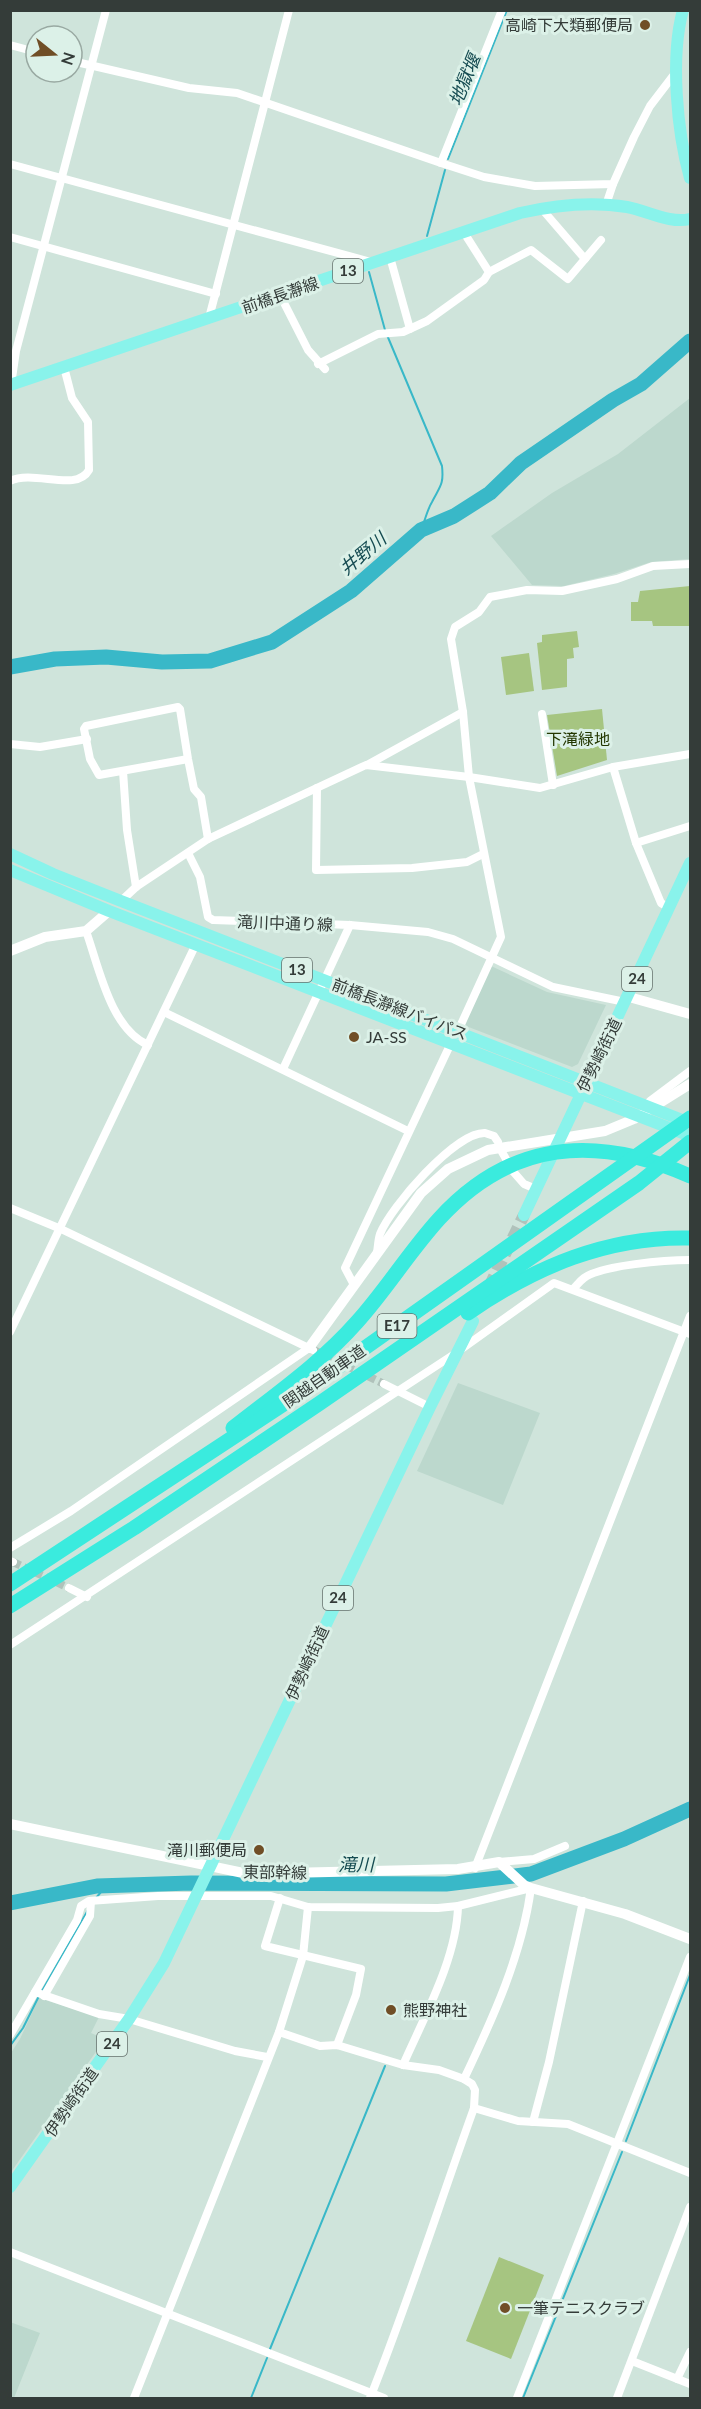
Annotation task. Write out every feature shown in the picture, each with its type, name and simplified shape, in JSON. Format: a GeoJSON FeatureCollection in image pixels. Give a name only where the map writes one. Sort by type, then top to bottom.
{"type":"FeatureCollection","features":[{"type":"Feature","properties":{"kind":"highway","name":"関越自動車道"},"geometry":{"type":"LineString","coordinates":[[10,1584],[311,1386],[690,1118]]}},
{"type":"Feature","properties":{"kind":"highway","name":"関越自動車道"},"geometry":{"type":"LineString","coordinates":[[10,1606],[144,1521],[320,1403],[639,1183],[689,1141]]}},
{"type":"Feature","properties":{"kind":"highway"},"geometry":{"type":"LineString","coordinates":[[123,1511],[304,1374],[336,1345],[386,1288],[439,1220],[504,1156],[535,1156],[558,1151],[598,1150],[639,1157],[690,1176]]}},
{"type":"Feature","properties":{"kind":"highway"},"geometry":{"type":"LineString","coordinates":[[320,1403],[370,1381],[512,1284],[551,1265],[584,1252],[609,1246],[653,1239],[690,1238]]}},
{"type":"Feature","properties":{"kind":"main road"},"geometry":{"type":"LineString","coordinates":[[685,14],[676,55],[680,124],[690,178]]}},
{"type":"Feature","properties":{"kind":"main road","name":"前橋長瀞線"},"geometry":{"type":"LineString","coordinates":[[11,385],[463,231],[541,208],[563,205],[606,205],[628,207],[679,222],[690,219]]}},
{"type":"Feature","properties":{"kind":"main road","name":"前橋長瀞線バイパス"},"geometry":{"type":"LineString","coordinates":[[10,854],[451,1043],[581,1094],[689,1141]]}},
{"type":"Feature","properties":{"kind":"main road","name":"伊勢崎街道"},"geometry":{"type":"LineString","coordinates":[[524,1215],[690,863]]}},
{"type":"Feature","properties":{"kind":"main road","name":"前橋長瀞線バイパス"},"geometry":{"type":"LineString","coordinates":[[10,870],[196,944],[458,1031],[518,1057],[690,1123]]}},
{"type":"Feature","properties":{"kind":"main road","name":"伊勢崎街道"},"geometry":{"type":"LineString","coordinates":[[209,1871],[429,1407],[473,1321]]}},
{"type":"Feature","properties":{"kind":"main road","name":"24"},"geometry":{"type":"LineString","coordinates":[[198,1894],[209,1871]]}},
{"type":"Feature","properties":{"kind":"main road","name":"伊勢崎街道"},"geometry":{"type":"LineString","coordinates":[[10,2187],[129,2019],[164,1963],[198,1894]]}},
{"type":"Feature","properties":{"kind":"street"},"geometry":{"type":"LineString","coordinates":[[11,385],[16,351],[106,10]]}},
{"type":"Feature","properties":{"kind":"street"},"geometry":{"type":"LineString","coordinates":[[209,318],[289,10]]}},
{"type":"Feature","properties":{"kind":"street"},"geometry":{"type":"LineString","coordinates":[[441,163],[499,11]]}},
{"type":"Feature","properties":{"kind":"street"},"geometry":{"type":"LineString","coordinates":[[84,65],[189,88],[237,93],[484,177],[535,186],[613,184]]}},
{"type":"Feature","properties":{"kind":"street"},"geometry":{"type":"LineString","coordinates":[[606,205],[633,137],[650,106],[677,71]]}},
{"type":"Feature","properties":{"kind":"street"},"geometry":{"type":"LineString","coordinates":[[10,164],[372,263]]}},
{"type":"Feature","properties":{"kind":"street"},"geometry":{"type":"LineString","coordinates":[[541,208],[585,259]]}},
{"type":"Feature","properties":{"kind":"street"},"geometry":{"type":"LineString","coordinates":[[463,231],[489,272]]}},
{"type":"Feature","properties":{"kind":"street"},"geometry":{"type":"LineString","coordinates":[[10,237],[216,294]]}},
{"type":"Feature","properties":{"kind":"street"},"geometry":{"type":"LineString","coordinates":[[280,295],[303,340],[322,366],[382,334],[410,329],[428,321],[484,280],[489,272],[531,250],[568,279],[601,240]]}},
{"type":"Feature","properties":{"kind":"street"},"geometry":{"type":"LineString","coordinates":[[390,257],[410,329]]}},
{"type":"Feature","properties":{"kind":"street"},"geometry":{"type":"LineString","coordinates":[[10,481],[35,476],[72,482],[87,475],[89,470],[88,422],[72,398],[64,367]]}},
{"type":"Feature","properties":{"kind":"street"},"geometry":{"type":"LineString","coordinates":[[458,1031],[501,937],[469,777],[463,712],[451,639],[455,627],[479,612],[490,597],[527,590],[562,591],[617,579],[653,566],[690,564]]}},
{"type":"Feature","properties":{"kind":"street"},"geometry":{"type":"LineString","coordinates":[[188,759],[99,775],[90,759],[84,729],[86,726],[178,707],[194,789],[201,797],[208,839]]}},
{"type":"Feature","properties":{"kind":"street"},"geometry":{"type":"LineString","coordinates":[[10,951],[45,937],[86,931],[136,887],[208,839],[366,765],[463,712]]}},
{"type":"Feature","properties":{"kind":"street"},"geometry":{"type":"LineString","coordinates":[[542,714],[553,785]]}},
{"type":"Feature","properties":{"kind":"street"},"geometry":{"type":"LineString","coordinates":[[10,744],[40,747],[87,739]]}},
{"type":"Feature","properties":{"kind":"street"},"geometry":{"type":"LineString","coordinates":[[366,765],[540,788],[613,767],[690,754]]}},
{"type":"Feature","properties":{"kind":"street"},"geometry":{"type":"LineString","coordinates":[[613,767],[636,843],[661,903],[669,908]]}},
{"type":"Feature","properties":{"kind":"street"},"geometry":{"type":"LineString","coordinates":[[123,771],[127,830],[136,887]]}},
{"type":"Feature","properties":{"kind":"street"},"geometry":{"type":"LineString","coordinates":[[317,788],[316,870],[445,865],[467,862],[483,854]]}},
{"type":"Feature","properties":{"kind":"street"},"geometry":{"type":"LineString","coordinates":[[636,843],[690,826]]}},
{"type":"Feature","properties":{"kind":"street","name":"滝川中通り線"},"geometry":{"type":"LineString","coordinates":[[188,853],[200,877],[208,917],[213,920],[350,925],[428,932],[453,939],[553,987],[690,1014]]}},
{"type":"Feature","properties":{"kind":"street"},"geometry":{"type":"LineString","coordinates":[[283,1069],[350,925]]}},
{"type":"Feature","properties":{"kind":"street"},"geometry":{"type":"LineString","coordinates":[[86,931],[117,1014],[126,1029],[140,1042],[148,1045]]}},
{"type":"Feature","properties":{"kind":"street"},"geometry":{"type":"LineString","coordinates":[[10,1332],[196,944]]}},
{"type":"Feature","properties":{"kind":"street"},"geometry":{"type":"LineString","coordinates":[[164,1012],[408,1131]]}},
{"type":"Feature","properties":{"kind":"street"},"geometry":{"type":"LineString","coordinates":[[354,1285],[345,1268],[451,1043]]}},
{"type":"Feature","properties":{"kind":"street"},"geometry":{"type":"LineString","coordinates":[[651,1101],[690,1071]]}},
{"type":"Feature","properties":{"kind":"street"},"geometry":{"type":"LineString","coordinates":[[10,1548],[71,1511],[312,1349],[376,1254],[421,1193],[435,1178],[473,1155],[504,1156],[605,1131],[633,1119],[690,1084]]}},
{"type":"Feature","properties":{"kind":"street"},"geometry":{"type":"LineString","coordinates":[[376,1254],[380,1234],[391,1215],[440,1158],[460,1142],[473,1136],[484,1133],[494,1136],[504,1156],[524,1184],[536,1189]]}},
{"type":"Feature","properties":{"kind":"street"},"geometry":{"type":"LineString","coordinates":[[10,1208],[61,1229],[312,1349]]}},
{"type":"Feature","properties":{"kind":"street"},"geometry":{"type":"LineString","coordinates":[[574,1288],[585,1277],[612,1269],[640,1263],[690,1260]]}},
{"type":"Feature","properties":{"kind":"street"},"geometry":{"type":"LineString","coordinates":[[10,1645],[87,1597],[456,1353],[554,1282],[687,1333]]}},
{"type":"Feature","properties":{"kind":"street"},"geometry":{"type":"LineString","coordinates":[[476,1868],[687,1333],[690,1316]]}},
{"type":"Feature","properties":{"kind":"street"},"geometry":{"type":"LineString","coordinates":[[384,1384],[429,1407]]}},
{"type":"Feature","properties":{"kind":"street"},"geometry":{"type":"LineString","coordinates":[[69,1588],[87,1597]]}},
{"type":"Feature","properties":{"kind":"street","name":"東部幹線"},"geometry":{"type":"LineString","coordinates":[[10,1824],[209,1871],[262,1875],[476,1868],[502,1864]]}},
{"type":"Feature","properties":{"kind":"street"},"geometry":{"type":"LineString","coordinates":[[502,1864],[534,1859],[565,1846]]}},
{"type":"Feature","properties":{"kind":"street"},"geometry":{"type":"LineString","coordinates":[[502,1864],[519,1881],[531,1888],[583,1901],[648,1922],[690,1939]]}},
{"type":"Feature","properties":{"kind":"street"},"geometry":{"type":"LineString","coordinates":[[10,2035],[77,1920],[81,1906],[91,1901],[198,1894],[271,1896],[308,1907],[438,1908],[531,1888]]}},
{"type":"Feature","properties":{"kind":"street"},"geometry":{"type":"LineString","coordinates":[[464,2079],[489,2026],[509,1973],[526,1923],[531,1888]]}},
{"type":"Feature","properties":{"kind":"street"},"geometry":{"type":"LineString","coordinates":[[280,1898],[265,1946],[361,1969],[356,1997],[337,2045]]}},
{"type":"Feature","properties":{"kind":"street"},"geometry":{"type":"LineString","coordinates":[[44,1996],[90,1916],[91,1901]]}},
{"type":"Feature","properties":{"kind":"street"},"geometry":{"type":"LineString","coordinates":[[533,2122],[549,2062],[583,1901]]}},
{"type":"Feature","properties":{"kind":"street"},"geometry":{"type":"LineString","coordinates":[[403,2065],[444,1971],[458,1922],[458,1905]]}},
{"type":"Feature","properties":{"kind":"street"},"geometry":{"type":"LineString","coordinates":[[134,2398],[279,2032],[303,1956],[308,1907]]}},
{"type":"Feature","properties":{"kind":"street"},"geometry":{"type":"LineString","coordinates":[[517,2398],[690,1957]]}},
{"type":"Feature","properties":{"kind":"street"},"geometry":{"type":"LineString","coordinates":[[35,1992],[99,2014],[129,2019],[235,2051],[267,2058]]}},
{"type":"Feature","properties":{"kind":"street"},"geometry":{"type":"LineString","coordinates":[[279,2032],[320,2046],[337,2045],[403,2065],[439,2070],[464,2079],[472,2084],[475,2090],[474,2108],[415,2272],[401,2321],[371,2396]]}},
{"type":"Feature","properties":{"kind":"street"},"geometry":{"type":"LineString","coordinates":[[474,2108],[518,2121],[568,2124],[690,2173]]}},
{"type":"Feature","properties":{"kind":"street"},"geometry":{"type":"LineString","coordinates":[[616,2398],[690,2207]]}},
{"type":"Feature","properties":{"kind":"street"},"geometry":{"type":"LineString","coordinates":[[10,2252],[371,2396],[384,2398]]}},
{"type":"Feature","properties":{"kind":"street"},"geometry":{"type":"LineString","coordinates":[[677,2379],[690,2352]]}},
{"type":"Feature","properties":{"kind":"street"},"geometry":{"type":"LineString","coordinates":[[632,2361],[690,2384]]}},
{"type":"Feature","properties":{"kind":"shaded area"},"geometry":{"type":"Polygon","coordinates":[[[690,398],[690,559],[651,562],[564,586],[532,585],[491,536],[552,493],[618,454],[690,398]]]}},
{"type":"Feature","properties":{"kind":"shaded area"},"geometry":{"type":"Polygon","coordinates":[[[491,966],[547,992],[606,1005],[578,1064],[572,1067],[466,1026],[464,1022],[491,966]]]}},
{"type":"Feature","properties":{"kind":"shaded area"},"geometry":{"type":"Polygon","coordinates":[[[458,1383],[540,1413],[503,1505],[417,1471],[458,1383]]]}},
{"type":"Feature","properties":{"kind":"shaded area"},"geometry":{"type":"Polygon","coordinates":[[[39,1998],[99,2017],[91,2033],[105,2039],[11,2172],[11,2053],[39,1998]]]}},
{"type":"Feature","properties":{"kind":"shaded area"},"geometry":{"type":"Polygon","coordinates":[[[10,2322],[40,2333],[14,2398],[10,2398],[10,2322]]]}},
{"type":"Feature","properties":{"kind":"green space"},"geometry":{"type":"Polygon","coordinates":[[[690,586],[690,626],[653,626],[652,621],[631,621],[631,602],[638,602],[640,591],[690,586]]]}},
{"type":"Feature","properties":{"kind":"green space"},"geometry":{"type":"Polygon","coordinates":[[[577,631],[579,647],[573,648],[574,658],[567,659],[567,687],[542,690],[537,643],[542,642],[542,635],[577,631]]]}},
{"type":"Feature","properties":{"kind":"green space"},"geometry":{"type":"Polygon","coordinates":[[[529,653],[534,691],[506,695],[501,657],[529,653]]]}},
{"type":"Feature","properties":{"kind":"green space","name":"下滝緑地"},"geometry":{"type":"Polygon","coordinates":[[[602,709],[607,760],[557,776],[547,715],[602,709]]]}},
{"type":"Feature","properties":{"kind":"green space","name":"一筆テニスクラブ"},"geometry":{"type":"Polygon","coordinates":[[[499,2257],[544,2275],[511,2359],[466,2341],[499,2257]]]}},
{"type":"Feature","properties":{"kind":"waterway","name":"地獄堰"},"geometry":{"type":"LineString","coordinates":[[448,159],[507,10]]}},
{"type":"Feature","properties":{"kind":"waterway","name":"地獄堰"},"geometry":{"type":"LineString","coordinates":[[427,236],[445,170]]}},
{"type":"Feature","properties":{"kind":"waterway"},"geometry":{"type":"LineString","coordinates":[[369,272],[385,330]]}},
{"type":"Feature","properties":{"kind":"waterway"},"geometry":{"type":"LineString","coordinates":[[387,335],[442,466],[441,485],[421,530]]}},
{"type":"Feature","properties":{"kind":"waterway","name":"井野川"},"geometry":{"type":"LineString","coordinates":[[10,667],[55,659],[106,657],[162,662],[210,661],[272,642],[351,591],[421,530],[454,516],[490,493],[521,463],[613,400],[641,384],[690,341]]}},
{"type":"Feature","properties":{"kind":"waterway","name":"滝川"},"geometry":{"type":"LineString","coordinates":[[10,1903],[97,1886],[191,1883],[446,1884],[531,1874],[624,1839],[690,1809]]}},
{"type":"Feature","properties":{"kind":"waterway"},"geometry":{"type":"LineString","coordinates":[[96,1898],[106,1886]]}},
{"type":"Feature","properties":{"kind":"waterway"},"geometry":{"type":"LineString","coordinates":[[42,1991],[88,1910]]}},
{"type":"Feature","properties":{"kind":"waterway"},"geometry":{"type":"LineString","coordinates":[[626,2141],[690,1975]]}},
{"type":"Feature","properties":{"kind":"waterway"},"geometry":{"type":"LineString","coordinates":[[10,2046],[23,2028],[39,1996]]}},
{"type":"Feature","properties":{"kind":"waterway"},"geometry":{"type":"LineString","coordinates":[[270,2349],[385,2066]]}},
{"type":"Feature","properties":{"kind":"waterway"},"geometry":{"type":"LineString","coordinates":[[523,2398],[622,2152]]}},
{"type":"Feature","properties":{"kind":"waterway"},"geometry":{"type":"LineString","coordinates":[[251,2398],[267,2358]]}},
{"type":"Feature","properties":{"kind":"tunnel"},"geometry":{"type":"LineString","coordinates":[[489,1287],[524,1215]]}},
{"type":"Feature","properties":{"kind":"tunnel"},"geometry":{"type":"LineString","coordinates":[[314,1350],[384,1384]]}},
{"type":"Feature","properties":{"kind":"tunnel"},"geometry":{"type":"LineString","coordinates":[[13,1562],[69,1588]]}},
{"type":"Feature","properties":{"kind":"place","name":"高崎下大類郵便局"},"geometry":{"type":"Point","coordinates":[645,25]}},
{"type":"Feature","properties":{"kind":"place","name":"JA-SS"},"geometry":{"type":"Point","coordinates":[354,1037]}},
{"type":"Feature","properties":{"kind":"place","name":"滝川郵便局"},"geometry":{"type":"Point","coordinates":[259,1850]}},
{"type":"Feature","properties":{"kind":"place","name":"熊野神社"},"geometry":{"type":"Point","coordinates":[391,2010]}},
{"type":"Feature","properties":{"kind":"place","name":"一筆テニスクラブ"},"geometry":{"type":"Point","coordinates":[505,2308]}}]}
